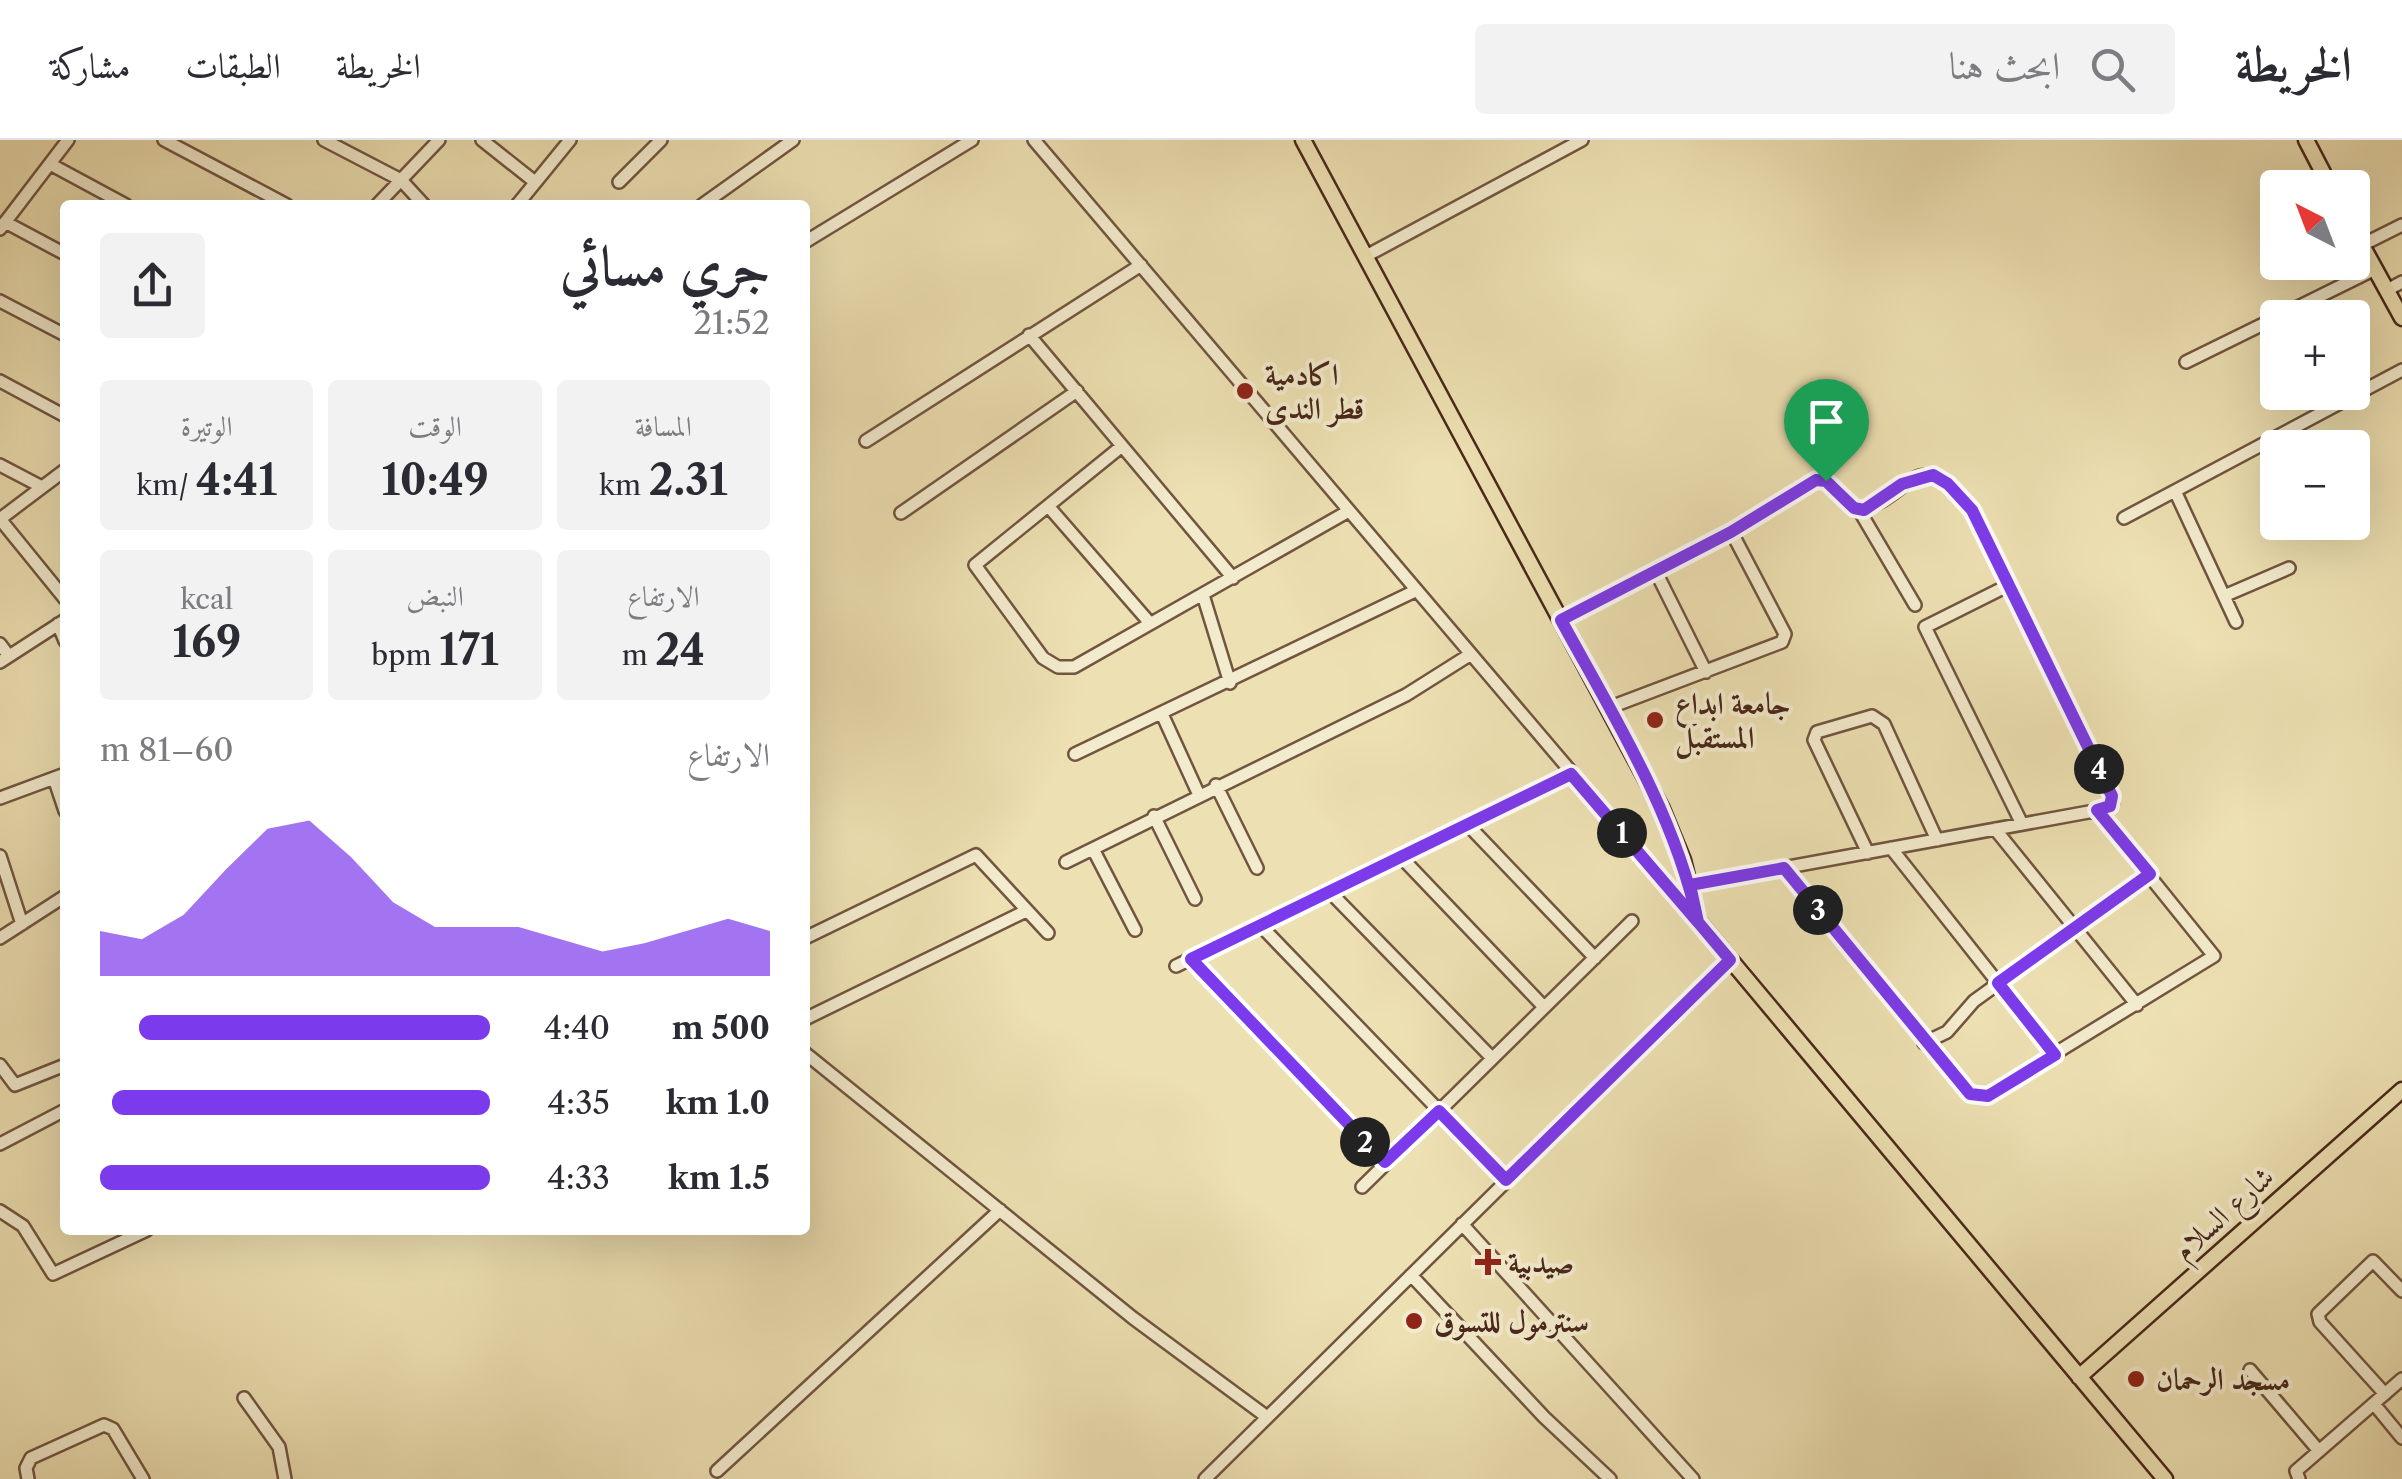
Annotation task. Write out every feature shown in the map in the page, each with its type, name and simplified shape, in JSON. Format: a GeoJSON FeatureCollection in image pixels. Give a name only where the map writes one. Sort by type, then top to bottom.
{"type":"FeatureCollection","features":[{"type":"Feature","properties":{"kind":"main road"},"geometry":{"type":"LineString","coordinates":[[1304,140],[1662,810],[1690,885],[1698,922],[2165,1479]]}},
{"type":"Feature","properties":{"kind":"main road"},"geometry":{"type":"LineString","coordinates":[[2306,140],[2322,170]]}},
{"type":"Feature","properties":{"kind":"main road"},"geometry":{"type":"LineString","coordinates":[[2370,259],[2402,318]]}},
{"type":"Feature","properties":{"kind":"main road","name":"شارع السلام"},"geometry":{"type":"LineString","coordinates":[[2079,1376],[2402,1090]]}},
{"type":"Feature","properties":{"kind":"street"},"geometry":{"type":"LineString","coordinates":[[60,252],[3,225],[68,140]]}},
{"type":"Feature","properties":{"kind":"street"},"geometry":{"type":"LineString","coordinates":[[164,140],[278,200]]}},
{"type":"Feature","properties":{"kind":"street"},"geometry":{"type":"LineString","coordinates":[[324,140],[401,180],[419,200]]}},
{"type":"Feature","properties":{"kind":"street"},"geometry":{"type":"LineString","coordinates":[[382,200],[439,140]]}},
{"type":"Feature","properties":{"kind":"street"},"geometry":{"type":"LineString","coordinates":[[482,140],[536,182]]}},
{"type":"Feature","properties":{"kind":"street"},"geometry":{"type":"LineString","coordinates":[[521,200],[570,140]]}},
{"type":"Feature","properties":{"kind":"street"},"geometry":{"type":"LineString","coordinates":[[619,182],[661,140]]}},
{"type":"Feature","properties":{"kind":"street"},"geometry":{"type":"LineString","coordinates":[[709,200],[793,140]]}},
{"type":"Feature","properties":{"kind":"street"},"geometry":{"type":"LineString","coordinates":[[810,239],[972,140]]}},
{"type":"Feature","properties":{"kind":"street"},"geometry":{"type":"LineString","coordinates":[[1034,140],[1698,922]]}},
{"type":"Feature","properties":{"kind":"street"},"geometry":{"type":"LineString","coordinates":[[1366,256],[1582,140]]}},
{"type":"Feature","properties":{"kind":"street"},"geometry":{"type":"LineString","coordinates":[[50,164],[117,200]]}},
{"type":"Feature","properties":{"kind":"street"},"geometry":{"type":"LineString","coordinates":[[2370,241],[2402,225]]}},
{"type":"Feature","properties":{"kind":"street"},"geometry":{"type":"LineString","coordinates":[[866,440],[1140,265]]}},
{"type":"Feature","properties":{"kind":"street"},"geometry":{"type":"LineString","coordinates":[[2186,362],[2376,269]]}},
{"type":"Feature","properties":{"kind":"street"},"geometry":{"type":"LineString","coordinates":[[2387,290],[2402,282]]}},
{"type":"Feature","properties":{"kind":"street"},"geometry":{"type":"LineString","coordinates":[[0,301],[60,333]]}},
{"type":"Feature","properties":{"kind":"street"},"geometry":{"type":"LineString","coordinates":[[1029,336],[1233,578]]}},
{"type":"Feature","properties":{"kind":"street"},"geometry":{"type":"LineString","coordinates":[[2124,518],[2402,370]]}},
{"type":"Feature","properties":{"kind":"street"},"geometry":{"type":"LineString","coordinates":[[0,382],[60,413]]}},
{"type":"Feature","properties":{"kind":"street"},"geometry":{"type":"LineString","coordinates":[[901,513],[1078,391]]}},
{"type":"Feature","properties":{"kind":"street"},"geometry":{"type":"LineString","coordinates":[[1122,446],[975,566],[1043,658],[1058,667],[1074,667],[1346,512]]}},
{"type":"Feature","properties":{"kind":"street"},"geometry":{"type":"LineString","coordinates":[[0,464],[42,487]]}},
{"type":"Feature","properties":{"kind":"street"},"geometry":{"type":"LineString","coordinates":[[60,474],[0,519],[60,593]]}},
{"type":"Feature","properties":{"kind":"street"},"geometry":{"type":"LineString","coordinates":[[1690,885],[2110,806],[2112,796],[1972,510],[1948,484],[1933,475],[1913,478],[1859,510]]}},
{"type":"Feature","properties":{"kind":"street"},"geometry":{"type":"LineString","coordinates":[[1561,620],[1731,532],[1821,478],[1859,510],[1915,605]]}},
{"type":"Feature","properties":{"kind":"street"},"geometry":{"type":"LineString","coordinates":[[2175,491],[2236,622]]}},
{"type":"Feature","properties":{"kind":"street"},"geometry":{"type":"LineString","coordinates":[[1048,506],[1149,622]]}},
{"type":"Feature","properties":{"kind":"street"},"geometry":{"type":"LineString","coordinates":[[1608,708],[1785,638],[1731,532]]}},
{"type":"Feature","properties":{"kind":"street"},"geometry":{"type":"LineString","coordinates":[[2224,596],[2289,568]]}},
{"type":"Feature","properties":{"kind":"street"},"geometry":{"type":"LineString","coordinates":[[1654,570],[1706,672]]}},
{"type":"Feature","properties":{"kind":"street"},"geometry":{"type":"LineString","coordinates":[[2009,585],[1924,627],[2022,824]]}},
{"type":"Feature","properties":{"kind":"street"},"geometry":{"type":"LineString","coordinates":[[1076,754],[1415,592]]}},
{"type":"Feature","properties":{"kind":"street"},"geometry":{"type":"LineString","coordinates":[[1203,595],[1230,683]]}},
{"type":"Feature","properties":{"kind":"street"},"geometry":{"type":"LineString","coordinates":[[0,644],[5,659],[60,623]]}},
{"type":"Feature","properties":{"kind":"street"},"geometry":{"type":"LineString","coordinates":[[1066,862],[1216,785],[1382,708],[1470,654]]}},
{"type":"Feature","properties":{"kind":"street"},"geometry":{"type":"LineString","coordinates":[[1162,714],[1199,795]]}},
{"type":"Feature","properties":{"kind":"street"},"geometry":{"type":"LineString","coordinates":[[1868,853],[1814,740],[1817,732],[1849,720],[1872,716],[1884,724],[1937,840]]}},
{"type":"Feature","properties":{"kind":"street"},"geometry":{"type":"LineString","coordinates":[[1176,966],[1571,774]]}},
{"type":"Feature","properties":{"kind":"street"},"geometry":{"type":"LineString","coordinates":[[0,798],[60,776]]}},
{"type":"Feature","properties":{"kind":"street"},"geometry":{"type":"LineString","coordinates":[[1216,785],[1258,868]]}},
{"type":"Feature","properties":{"kind":"street"},"geometry":{"type":"LineString","coordinates":[[1784,868],[1924,1043],[1966,1091],[1978,1097],[2055,1055],[2211,960],[2214,954],[2097,810]]}},
{"type":"Feature","properties":{"kind":"street"},"geometry":{"type":"LineString","coordinates":[[1154,816],[1195,899]]}},
{"type":"Feature","properties":{"kind":"street"},"geometry":{"type":"LineString","coordinates":[[1468,825],[1595,958]]}},
{"type":"Feature","properties":{"kind":"street"},"geometry":{"type":"LineString","coordinates":[[1995,829],[2137,1005]]}},
{"type":"Feature","properties":{"kind":"street"},"geometry":{"type":"LineString","coordinates":[[1890,848],[2055,1055]]}},
{"type":"Feature","properties":{"kind":"street"},"geometry":{"type":"LineString","coordinates":[[1092,849],[1135,930]]}},
{"type":"Feature","properties":{"kind":"street"},"geometry":{"type":"LineString","coordinates":[[810,936],[976,855],[1048,933]]}},
{"type":"Feature","properties":{"kind":"street"},"geometry":{"type":"LineString","coordinates":[[0,856],[22,924]]}},
{"type":"Feature","properties":{"kind":"street"},"geometry":{"type":"LineString","coordinates":[[1401,857],[1544,1007]]}},
{"type":"Feature","properties":{"kind":"street"},"geometry":{"type":"LineString","coordinates":[[1924,1043],[1952,1028],[1968,1006],[2150,874]]}},
{"type":"Feature","properties":{"kind":"street"},"geometry":{"type":"LineString","coordinates":[[1330,892],[1492,1058]]}},
{"type":"Feature","properties":{"kind":"street"},"geometry":{"type":"LineString","coordinates":[[0,938],[60,899]]}},
{"type":"Feature","properties":{"kind":"street"},"geometry":{"type":"LineString","coordinates":[[810,1017],[1026,911]]}},
{"type":"Feature","properties":{"kind":"street"},"geometry":{"type":"LineString","coordinates":[[1362,1187],[1632,921]]}},
{"type":"Feature","properties":{"kind":"street"},"geometry":{"type":"LineString","coordinates":[[1260,926],[1506,1180]]}},
{"type":"Feature","properties":{"kind":"street"},"geometry":{"type":"LineString","coordinates":[[1191,959],[1385,1162]]}},
{"type":"Feature","properties":{"kind":"street"},"geometry":{"type":"LineString","coordinates":[[1205,1479],[1730,960]]}},
{"type":"Feature","properties":{"kind":"street"},"geometry":{"type":"LineString","coordinates":[[810,1057],[1133,1318],[1267,1416]]}},
{"type":"Feature","properties":{"kind":"street"},"geometry":{"type":"LineString","coordinates":[[0,1065],[16,1086],[60,1067]]}},
{"type":"Feature","properties":{"kind":"street"},"geometry":{"type":"LineString","coordinates":[[0,1144],[60,1113]]}},
{"type":"Feature","properties":{"kind":"street"},"geometry":{"type":"LineString","coordinates":[[717,1470],[1000,1210]]}},
{"type":"Feature","properties":{"kind":"street"},"geometry":{"type":"LineString","coordinates":[[0,1212],[22,1226],[53,1274],[136,1235]]}},
{"type":"Feature","properties":{"kind":"street"},"geometry":{"type":"LineString","coordinates":[[1462,1224],[1693,1479]]}},
{"type":"Feature","properties":{"kind":"street"},"geometry":{"type":"LineString","coordinates":[[2386,1394],[2318,1314],[2373,1261],[2402,1291]]}},
{"type":"Feature","properties":{"kind":"street"},"geometry":{"type":"LineString","coordinates":[[1410,1275],[1544,1417],[1610,1479]]}},
{"type":"Feature","properties":{"kind":"street"},"geometry":{"type":"LineString","coordinates":[[2250,1370],[2320,1451]]}},
{"type":"Feature","properties":{"kind":"street"},"geometry":{"type":"LineString","coordinates":[[2299,1479],[2296,1472],[2402,1379]]}},
{"type":"Feature","properties":{"kind":"street"},"geometry":{"type":"LineString","coordinates":[[244,1398],[279,1447],[286,1479]]}},
{"type":"Feature","properties":{"kind":"street"},"geometry":{"type":"LineString","coordinates":[[2374,1404],[2402,1438]]}},
{"type":"Feature","properties":{"kind":"street"},"geometry":{"type":"LineString","coordinates":[[28,1479],[26,1468],[30,1458],[104,1426],[113,1428],[142,1479]]}},
{"type":"Feature","properties":{"kind":"place","name":"اكادمية قطر الندى"},"geometry":{"type":"Point","coordinates":[1245,391]}},
{"type":"Feature","properties":{"kind":"place","name":"جامعة ابداع المستقبل"},"geometry":{"type":"Point","coordinates":[1655,720]}},
{"type":"Feature","properties":{"kind":"place","name":"صيدبية"},"geometry":{"type":"Point","coordinates":[1488,1262]}},
{"type":"Feature","properties":{"kind":"place","name":"سنترمول للتسوق"},"geometry":{"type":"Point","coordinates":[1414,1321]}},
{"type":"Feature","properties":{"kind":"place","name":"مسجد الرحمان"},"geometry":{"type":"Point","coordinates":[2136,1379]}},
{"type":"Feature","properties":{"kind":"route"},"geometry":{"type":"LineString","coordinates":[[1826,481],[1816,480],[1731,532],[1561,620],[1662,810],[1683,860],[1698,922],[1571,774],[1191,959],[1385,1162],[1439,1111],[1506,1180],[1730,960],[1698,922],[1690,885],[1784,868],[1924,1043],[1970,1094],[1988,1096],[2055,1055],[1998,983],[2150,874],[2097,810],[2110,806],[2112,796],[1972,510],[1948,484],[1933,475],[1913,478],[1864,510],[1854,508],[1826,481]]}}]}
